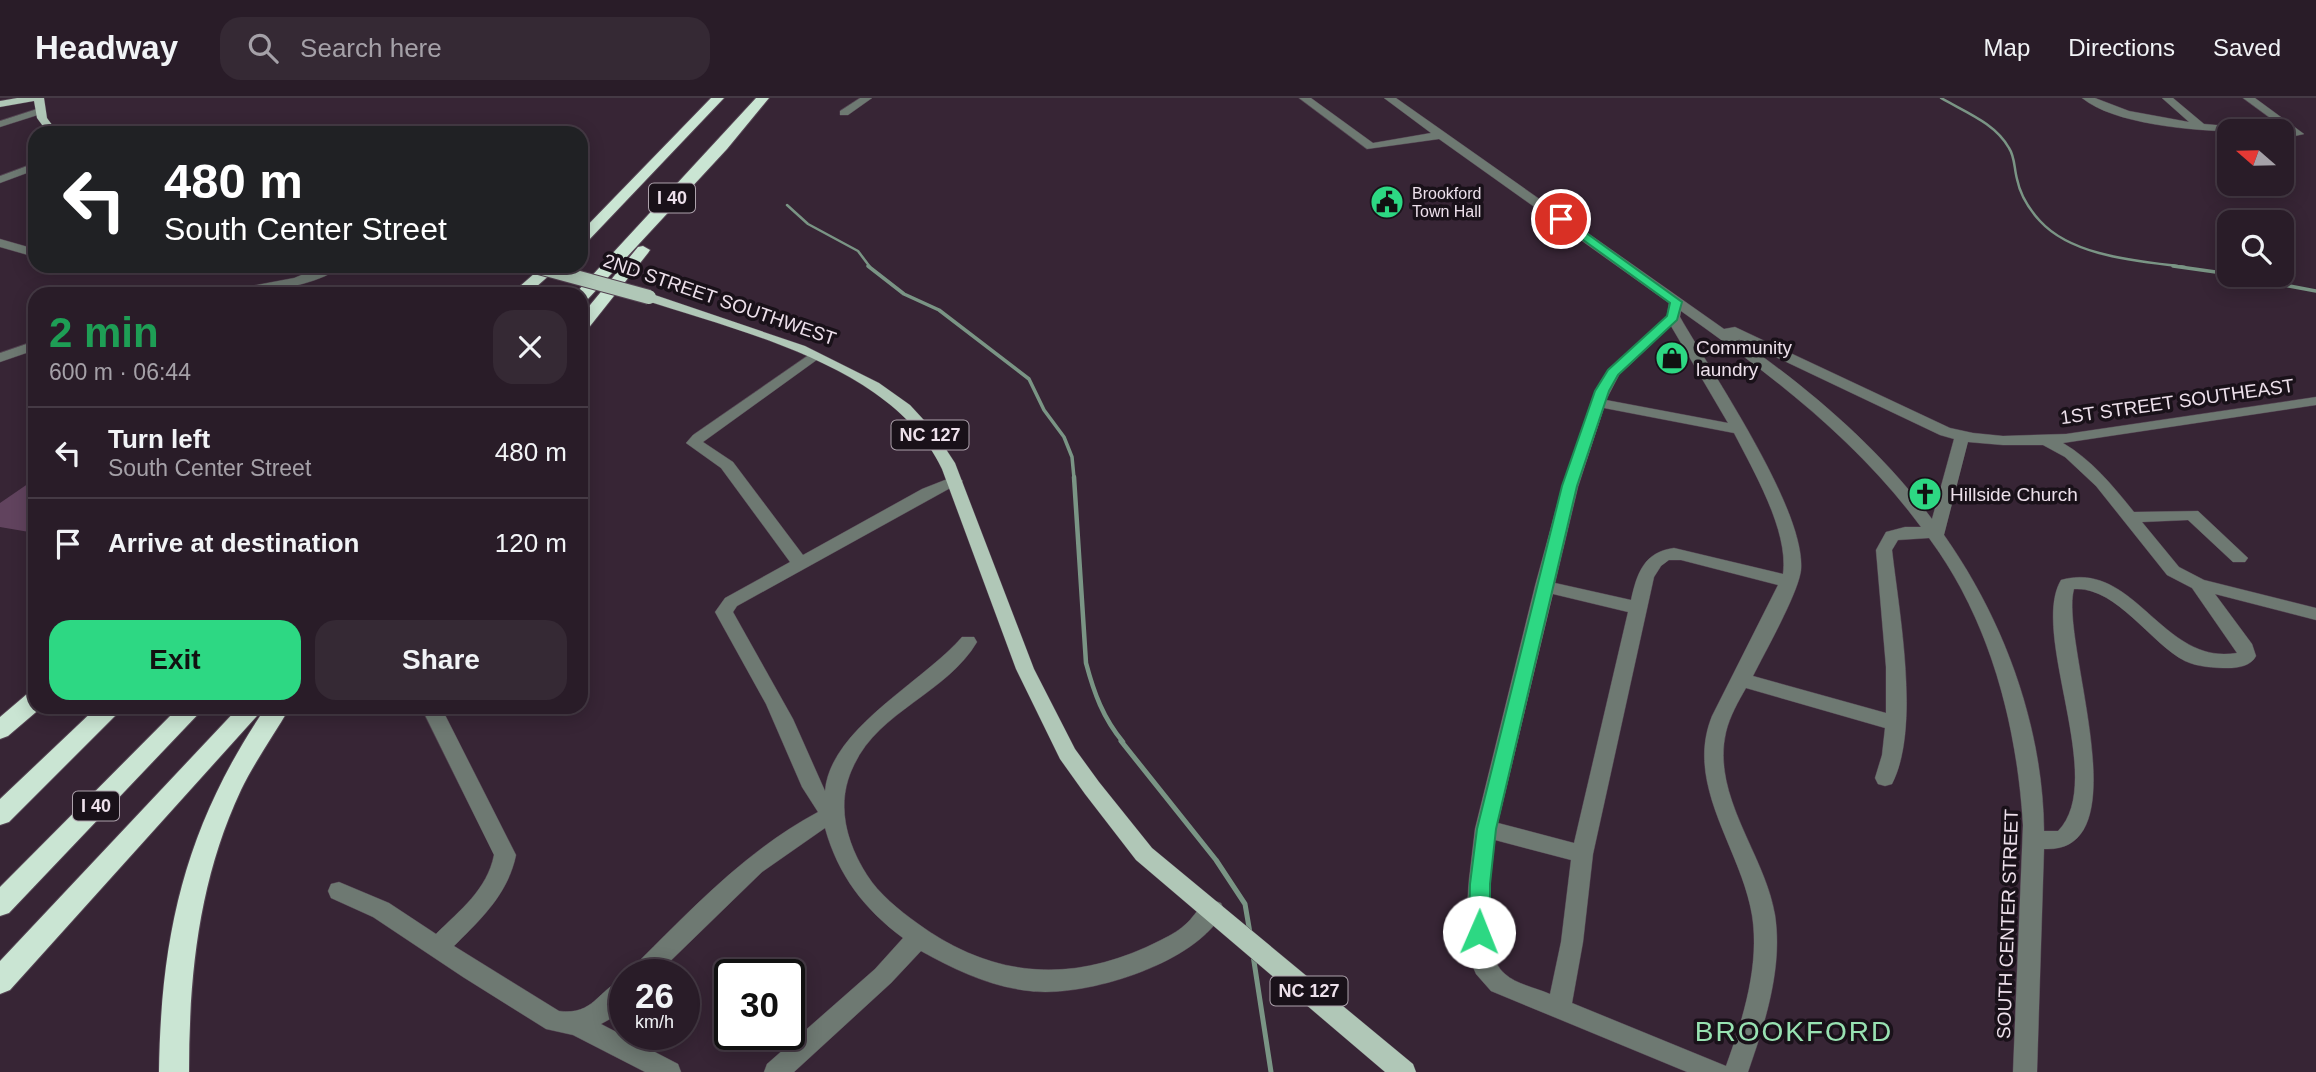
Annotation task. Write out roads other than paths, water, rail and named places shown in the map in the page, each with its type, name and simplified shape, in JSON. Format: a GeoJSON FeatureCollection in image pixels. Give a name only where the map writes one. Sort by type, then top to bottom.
{"type":"FeatureCollection","features":[{"type":"Feature","properties":{"kind":"highway","name":"I 40"},"geometry":{"type":"LineString","coordinates":[[588,233],[718,98]]}},
{"type":"Feature","properties":{"kind":"highway","name":"I 40"},"geometry":{"type":"LineString","coordinates":[[588,289],[763,98]]}},
{"type":"Feature","properties":{"kind":"highway"},"geometry":{"type":"LineString","coordinates":[[588,318],[678,206],[707,161]]}},
{"type":"Feature","properties":{"kind":"highway"},"geometry":{"type":"LineString","coordinates":[[528,287],[544,273]]}},
{"type":"Feature","properties":{"kind":"highway"},"geometry":{"type":"LineString","coordinates":[[534,287],[547,273]]}},
{"type":"Feature","properties":{"kind":"highway"},"geometry":{"type":"LineString","coordinates":[[0,714],[28,693]]}},
{"type":"Feature","properties":{"kind":"highway"},"geometry":{"type":"LineString","coordinates":[[0,730],[28,707]]}},
{"type":"Feature","properties":{"kind":"highway"},"geometry":{"type":"LineString","coordinates":[[0,815],[105,714]]}},
{"type":"Feature","properties":{"kind":"highway","name":"I 40"},"geometry":{"type":"LineString","coordinates":[[0,905],[186,714]]}},
{"type":"Feature","properties":{"kind":"highway"},"geometry":{"type":"LineString","coordinates":[[0,981],[247,714]]}},
{"type":"Feature","properties":{"kind":"highway"},"geometry":{"type":"LineString","coordinates":[[174,1072],[175,989],[182,933],[192,889],[222,804],[242,764],[274,714]]}},
{"type":"Feature","properties":{"kind":"main road"},"geometry":{"type":"LineString","coordinates":[[0,104],[37,98],[40,111],[49,126]]}},
{"type":"Feature","properties":{"kind":"main road","name":"2ND STREET SOUTHWEST"},"geometry":{"type":"LineString","coordinates":[[561,273],[649,297],[813,356],[876,387],[907,411],[929,433],[955,481],[1025,669],[1052,726],[1084,777],[1144,854],[1213,910]]}},
{"type":"Feature","properties":{"kind":"main road","name":"NC 127"},"geometry":{"type":"LineString","coordinates":[[1213,910],[1404,1072]]}},
{"type":"Feature","properties":{"kind":"street"},"geometry":{"type":"LineString","coordinates":[[844,113],[867,98]]}},
{"type":"Feature","properties":{"kind":"street"},"geometry":{"type":"LineString","coordinates":[[1304,98],[1371,147],[1441,135]]}},
{"type":"Feature","properties":{"kind":"street","name":"SOUTH CENTER STREET"},"geometry":{"type":"LineString","coordinates":[[1389,98],[1674,310],[1700,318],[1789,382],[1844,428],[1895,481],[1937,533],[1972,592],[2005,671],[2025,742],[2035,840],[2024,1022],[2025,1072]]}},
{"type":"Feature","properties":{"kind":"street"},"geometry":{"type":"LineString","coordinates":[[2087,98],[2135,115],[2217,128]]}},
{"type":"Feature","properties":{"kind":"street"},"geometry":{"type":"LineString","coordinates":[[2167,98],[2200,126]]}},
{"type":"Feature","properties":{"kind":"street"},"geometry":{"type":"LineString","coordinates":[[2248,98],[2280,119]]}},
{"type":"Feature","properties":{"kind":"street"},"geometry":{"type":"LineString","coordinates":[[0,124],[40,111]]}},
{"type":"Feature","properties":{"kind":"street"},"geometry":{"type":"LineString","coordinates":[[2294,128],[2303,134],[2294,134]]}},
{"type":"Feature","properties":{"kind":"street"},"geometry":{"type":"LineString","coordinates":[[0,180],[28,169]]}},
{"type":"Feature","properties":{"kind":"street"},"geometry":{"type":"LineString","coordinates":[[0,243],[28,251]]}},
{"type":"Feature","properties":{"kind":"street"},"geometry":{"type":"LineString","coordinates":[[266,287],[297,281],[317,273]]}},
{"type":"Feature","properties":{"kind":"street"},"geometry":{"type":"LineString","coordinates":[[1716,1072],[1499,984],[1484,966],[1479,951],[1486,829],[1570,486],[1598,403],[1613,373],[1674,310],[1761,473],[1787,536],[1792,565],[1741,680],[1722,715],[1715,736],[1714,757],[1724,809],[1760,897],[1765,926],[1760,983],[1736,1072]]}},
{"type":"Feature","properties":{"kind":"street","name":"1ST STREET SOUTHEAST"},"geometry":{"type":"LineString","coordinates":[[1700,318],[1945,432],[1962,437],[2043,439],[2119,432],[2316,401]]}},
{"type":"Feature","properties":{"kind":"street"},"geometry":{"type":"LineString","coordinates":[[0,358],[28,348]]}},
{"type":"Feature","properties":{"kind":"street"},"geometry":{"type":"LineString","coordinates":[[801,565],[727,465],[694,443],[813,356]]}},
{"type":"Feature","properties":{"kind":"street"},"geometry":{"type":"LineString","coordinates":[[1598,403],[1736,429]]}},
{"type":"Feature","properties":{"kind":"street"},"geometry":{"type":"LineString","coordinates":[[1885,778],[1893,761],[1895,723],[1894,672],[1884,550],[1892,537],[1905,532],[1937,533],[1962,437]]}},
{"type":"Feature","properties":{"kind":"street","name":"1ST STREET SOUTHEAST"},"geometry":{"type":"LineString","coordinates":[[2043,439],[2070,454],[2090,471],[2133,517],[2173,571],[2198,584]]}},
{"type":"Feature","properties":{"kind":"street"},"geometry":{"type":"LineString","coordinates":[[833,814],[811,789],[791,733],[724,612],[731,602],[928,493],[955,481]]}},
{"type":"Feature","properties":{"kind":"street"},"geometry":{"type":"LineString","coordinates":[[2133,517],[2192,515],[2239,558]]}},
{"type":"Feature","properties":{"kind":"street"},"geometry":{"type":"LineString","coordinates":[[1559,1010],[1572,942],[1582,854],[1637,608],[1650,565],[1670,553],[1681,554],[1787,580]]}},
{"type":"Feature","properties":{"kind":"street"},"geometry":{"type":"LineString","coordinates":[[2035,840],[2063,839],[2068,835],[2081,812],[2084,792],[2084,764],[2062,624],[2063,588],[2075,582],[2097,586],[2114,595],[2171,643],[2193,656],[2209,660],[2241,661],[2247,656],[2245,649],[2198,584]]}},
{"type":"Feature","properties":{"kind":"street"},"geometry":{"type":"LineString","coordinates":[[2198,584],[2316,614]]}},
{"type":"Feature","properties":{"kind":"street"},"geometry":{"type":"LineString","coordinates":[[1544,586],[1637,608]]}},
{"type":"Feature","properties":{"kind":"street"},"geometry":{"type":"LineString","coordinates":[[968,642],[951,663],[887,714],[853,749],[836,785],[833,814],[841,848],[858,881],[888,915],[950,956],[1007,978],[1033,982],[1063,981],[1111,970],[1146,957],[1189,936],[1213,910]]}},
{"type":"Feature","properties":{"kind":"street"},"geometry":{"type":"LineString","coordinates":[[1741,680],[1895,723]]}},
{"type":"Feature","properties":{"kind":"street"},"geometry":{"type":"LineString","coordinates":[[434,714],[505,855],[504,868],[496,886],[438,947]]}},
{"type":"Feature","properties":{"kind":"street"},"geometry":{"type":"LineString","coordinates":[[657,959],[757,862],[804,829],[833,814]]}},
{"type":"Feature","properties":{"kind":"street"},"geometry":{"type":"LineString","coordinates":[[1486,829],[1582,854]]}},
{"type":"Feature","properties":{"kind":"street"},"geometry":{"type":"LineString","coordinates":[[339,891],[381,910],[555,1021],[575,1024],[669,1072]]}},
{"type":"Feature","properties":{"kind":"street"},"geometry":{"type":"LineString","coordinates":[[776,1072],[883,976],[919,937]]}},
{"type":"Feature","properties":{"kind":"street"},"geometry":{"type":"LineString","coordinates":[[575,1024],[602,1011],[609,1004]]}},
{"type":"Feature","properties":{"kind":"waterway"},"geometry":{"type":"LineString","coordinates":[[1941,98],[1979,119],[2003,139],[2012,155],[2018,185],[2025,201],[2040,221],[2054,233],[2088,250],[2185,267]]}},
{"type":"Feature","properties":{"kind":"waterway"},"geometry":{"type":"LineString","coordinates":[[787,205],[808,224],[858,251],[870,267]]}},
{"type":"Feature","properties":{"kind":"waterway"},"geometry":{"type":"LineString","coordinates":[[868,266],[904,294],[939,310],[1029,379],[1044,410],[1064,437],[1072,457],[1074,478]]}},
{"type":"Feature","properties":{"kind":"waterway"},"geometry":{"type":"LineString","coordinates":[[2173,266],[2217,272]]}},
{"type":"Feature","properties":{"kind":"waterway"},"geometry":{"type":"LineString","coordinates":[[2294,287],[2316,291]]}},
{"type":"Feature","properties":{"kind":"waterway"},"geometry":{"type":"LineString","coordinates":[[1074,477],[1086,663],[1100,705],[1123,742]]}},
{"type":"Feature","properties":{"kind":"waterway"},"geometry":{"type":"LineString","coordinates":[[1121,741],[1216,860],[1245,904],[1250,933]]}},
{"type":"Feature","properties":{"kind":"waterway"},"geometry":{"type":"LineString","coordinates":[[1253,955],[1271,1072]]}},
{"type":"Feature","properties":{"kind":"place","name":"Brookford Town Hall"},"geometry":{"type":"Point","coordinates":[1387,202]}},
{"type":"Feature","properties":{"kind":"place","name":"Community laundry"},"geometry":{"type":"Point","coordinates":[1672,358]}},
{"type":"Feature","properties":{"kind":"place","name":"Hillside Church"},"geometry":{"type":"Point","coordinates":[1925,494]}},
{"type":"Feature","properties":{"kind":"district","name":"BROOKFORD"},"geometry":{"type":"Point","coordinates":[1794,1031]}}]}
